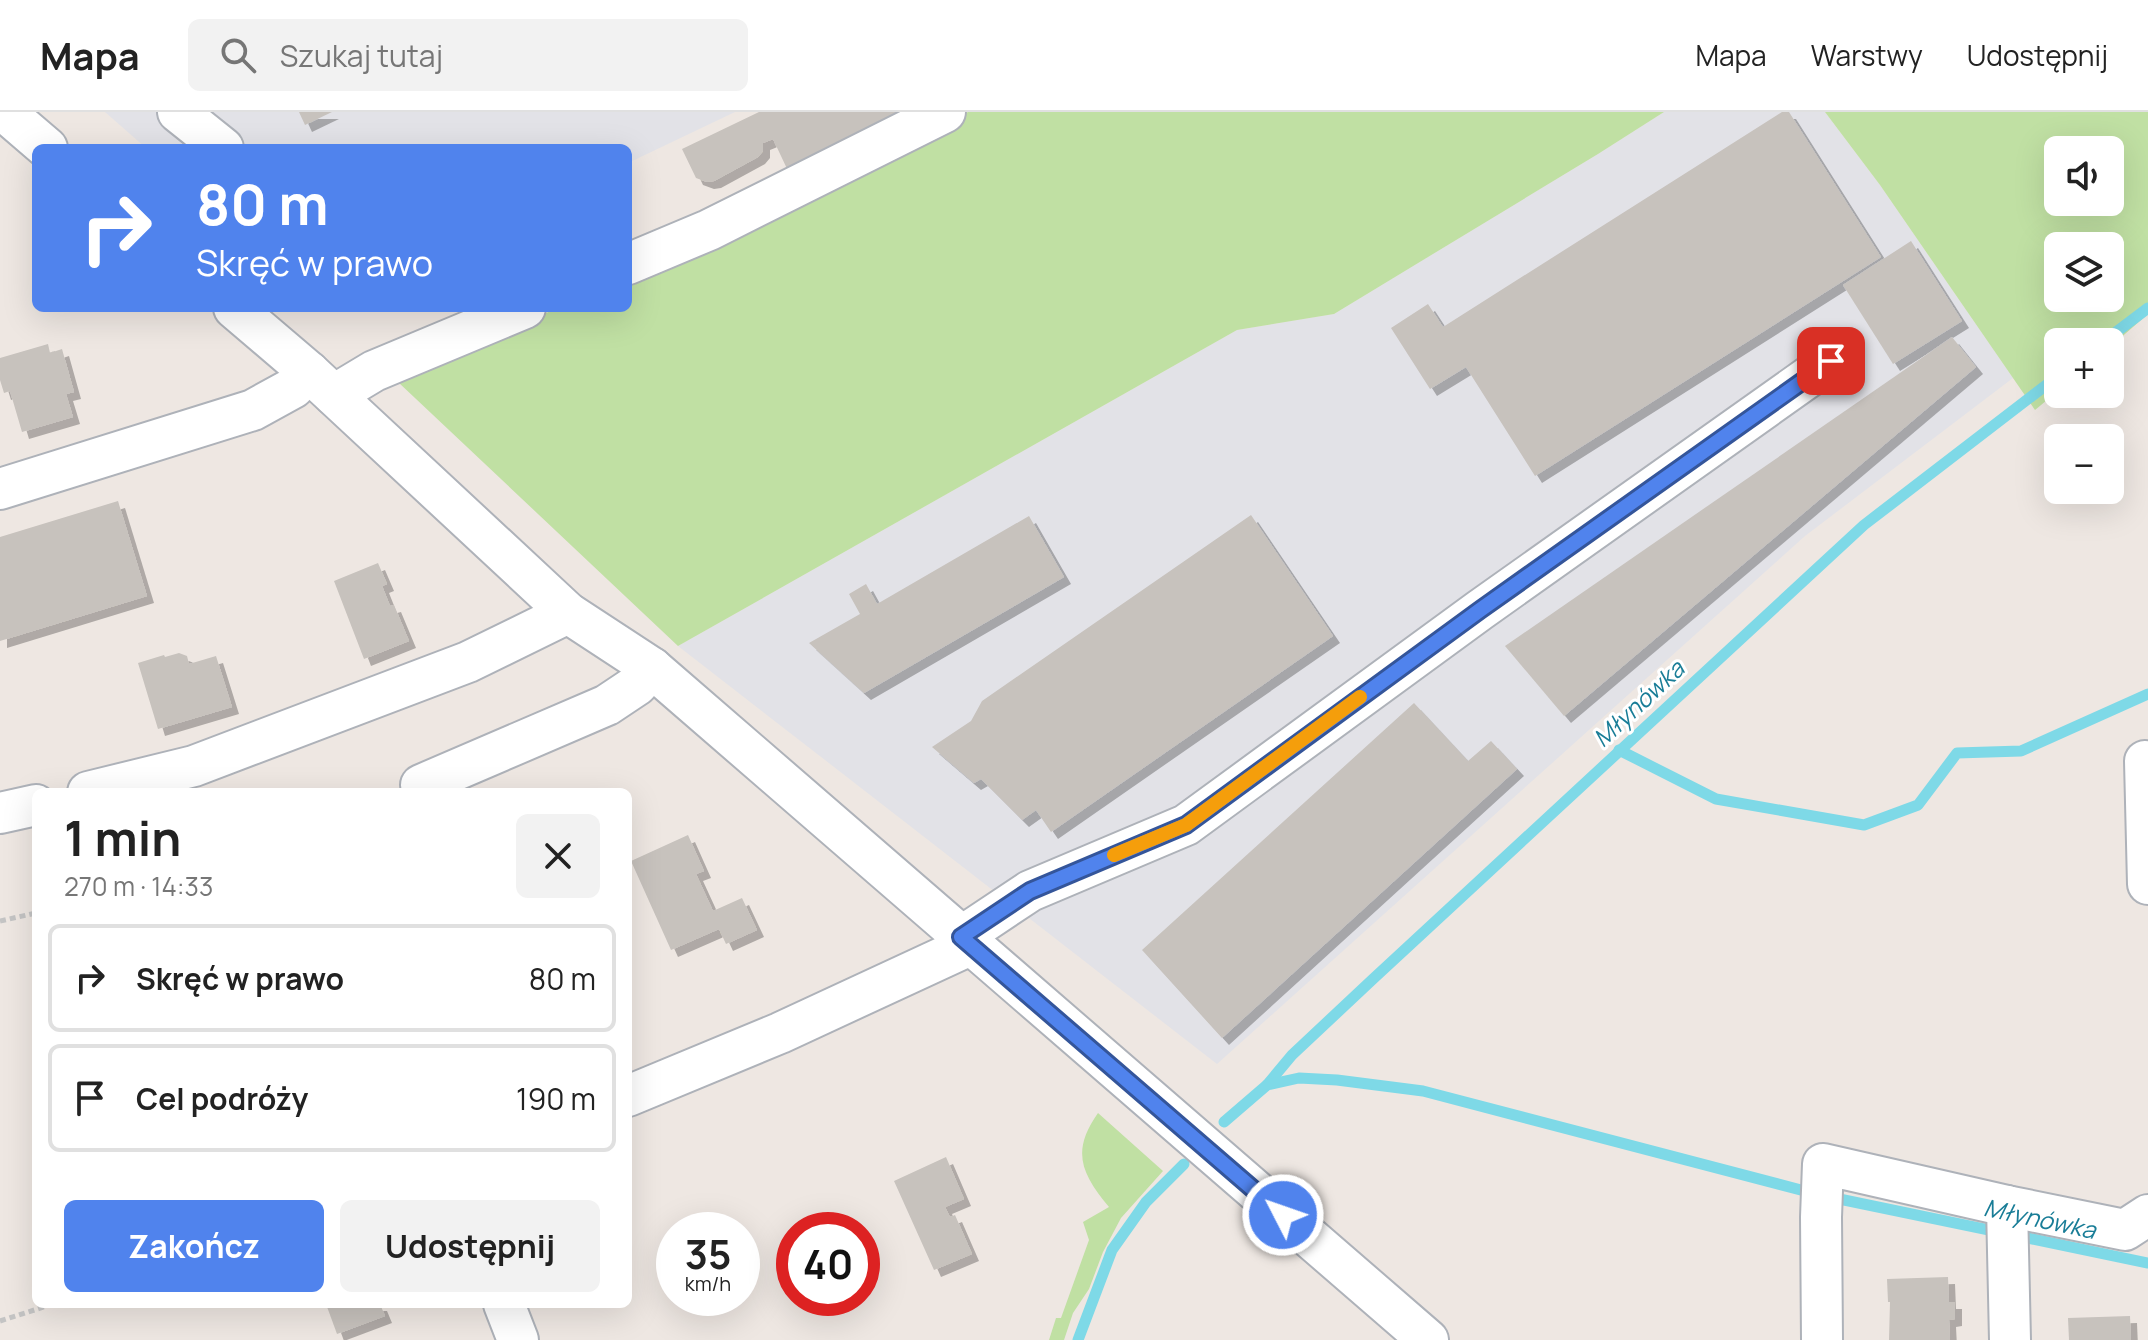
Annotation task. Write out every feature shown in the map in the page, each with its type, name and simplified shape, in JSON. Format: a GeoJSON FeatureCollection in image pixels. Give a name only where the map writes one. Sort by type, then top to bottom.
{"type":"FeatureCollection","features":[{"type":"Feature","properties":{"kind":"street"},"geometry":{"type":"LineString","coordinates":[[178,112],[218,144]]}},
{"type":"Feature","properties":{"kind":"street"},"geometry":{"type":"LineString","coordinates":[[632,262],[709,230],[945,112]]}},
{"type":"Feature","properties":{"kind":"street"},"geometry":{"type":"LineString","coordinates":[[0,489],[253,410],[293,388],[374,371],[515,312]]}},
{"type":"Feature","properties":{"kind":"street"},"geometry":{"type":"LineString","coordinates":[[260,316],[322,384],[568,613],[652,668],[1428,1340]]}},
{"type":"Feature","properties":{"kind":"street"},"geometry":{"type":"LineString","coordinates":[[632,1094],[780,1033],[965,941],[1030,891],[1186,825],[1480,610],[1831,361]]}},
{"type":"Feature","properties":{"kind":"street"},"geometry":{"type":"LineString","coordinates":[[104,788],[194,766],[468,662],[568,613]]}},
{"type":"Feature","properties":{"kind":"street"},"geometry":{"type":"LineString","coordinates":[[421,785],[607,705],[637,685],[652,668]]}},
{"type":"Feature","properties":{"kind":"street"},"geometry":{"type":"LineString","coordinates":[[2145,761],[2148,884]]}},
{"type":"Feature","properties":{"kind":"street"},"geometry":{"type":"LineString","coordinates":[[0,813],[32,806]]}},
{"type":"Feature","properties":{"kind":"street"},"geometry":{"type":"LineString","coordinates":[[1822,1340],[1823,1164],[2125,1230],[2148,1215]]}},
{"type":"Feature","properties":{"kind":"street"},"geometry":{"type":"LineString","coordinates":[[2007,1206],[2010,1340]]}},
{"type":"Feature","properties":{"kind":"street"},"geometry":{"type":"LineString","coordinates":[[506,1308],[518,1340]]}},
{"type":"Feature","properties":{"kind":"path"},"geometry":{"type":"LineString","coordinates":[[0,921],[32,914]]}},
{"type":"Feature","properties":{"kind":"path"},"geometry":{"type":"LineString","coordinates":[[0,1321],[41,1308]]}},
{"type":"Feature","properties":{"kind":"shaded area"},"geometry":{"type":"Polygon","coordinates":[[[105,112],[735,112],[632,161],[632,144],[141,144],[105,112]]]}},
{"type":"Feature","properties":{"kind":"shaded area"},"geometry":{"type":"Polygon","coordinates":[[[1664,112],[1825,112],[1880,185],[2013,378],[1805,536],[1217,1064],[678,646],[1237,330],[1334,314],[1664,112]]]}},
{"type":"Feature","properties":{"kind":"green space"},"geometry":{"type":"Polygon","coordinates":[[[968,112],[1664,112],[1334,314],[1237,330],[678,646],[398,382],[548,312],[632,312],[632,274],[818,188],[968,112]]]}},
{"type":"Feature","properties":{"kind":"green space"},"geometry":{"type":"Polygon","coordinates":[[[1825,112],[2148,112],[2148,314],[2124,335],[2124,328],[2044,328],[2044,403],[2035,410],[1880,185],[1825,112]]]}},
{"type":"Feature","properties":{"kind":"green space"},"geometry":{"type":"Polygon","coordinates":[[[1098,1113],[1163,1171],[1121,1218],[1103,1252],[1089,1289],[1073,1313],[1064,1340],[1049,1340],[1056,1318],[1061,1318],[1089,1240],[1083,1222],[1109,1207],[1092,1183],[1083,1162],[1084,1139],[1098,1113]]]}},
{"type":"Feature","properties":{"kind":"building"},"geometry":{"type":"Polygon","coordinates":[[[299,112],[332,112],[305,125],[299,112]]]}},
{"type":"Feature","properties":{"kind":"building"},"geometry":{"type":"Polygon","coordinates":[[[759,112],[914,112],[789,173],[773,139],[763,143],[763,151],[758,157],[714,181],[696,178],[682,149],[759,112]]]}},
{"type":"Feature","properties":{"kind":"building"},"geometry":{"type":"Polygon","coordinates":[[[1782,112],[1789,112],[1881,257],[1535,476],[1466,367],[1430,389],[1391,328],[1428,304],[1443,327],[1782,112]]]}},
{"type":"Feature","properties":{"kind":"building"},"geometry":{"type":"Polygon","coordinates":[[[1911,241],[1962,321],[1893,364],[1843,285],[1911,241]]]}},
{"type":"Feature","properties":{"kind":"building"},"geometry":{"type":"Polygon","coordinates":[[[1952,337],[1976,367],[1564,716],[1505,646],[1952,337]]]}},
{"type":"Feature","properties":{"kind":"building"},"geometry":{"type":"Polygon","coordinates":[[[48,344],[50,353],[62,349],[74,392],[66,394],[73,417],[22,432],[10,391],[4,393],[0,380],[0,358],[48,344]]]}},
{"type":"Feature","properties":{"kind":"building"},"geometry":{"type":"Polygon","coordinates":[[[118,501],[147,596],[0,641],[0,537],[118,501]]]}},
{"type":"Feature","properties":{"kind":"building"},"geometry":{"type":"Polygon","coordinates":[[[1251,515],[1333,636],[1051,832],[1036,810],[1022,820],[981,779],[974,783],[932,747],[971,721],[982,701],[1251,515]]]}},
{"type":"Feature","properties":{"kind":"building"},"geometry":{"type":"Polygon","coordinates":[[[1029,516],[1064,577],[864,693],[809,643],[860,614],[849,594],[866,584],[877,604],[1029,516]]]}},
{"type":"Feature","properties":{"kind":"building"},"geometry":{"type":"Polygon","coordinates":[[[378,563],[387,584],[382,586],[409,641],[364,659],[334,581],[378,563]]]}},
{"type":"Feature","properties":{"kind":"building"},"geometry":{"type":"Polygon","coordinates":[[[179,653],[187,656],[189,664],[216,656],[232,707],[158,729],[138,663],[179,653]]]}},
{"type":"Feature","properties":{"kind":"building"},"geometry":{"type":"Polygon","coordinates":[[[1414,703],[1468,761],[1491,741],[1517,769],[1222,1038],[1142,950],[1414,703]]]}},
{"type":"Feature","properties":{"kind":"building"},"geometry":{"type":"Polygon","coordinates":[[[688,835],[704,871],[696,874],[713,911],[742,898],[757,930],[726,944],[719,929],[671,950],[632,861],[688,835]]]}},
{"type":"Feature","properties":{"kind":"building"},"geometry":{"type":"Polygon","coordinates":[[[946,1157],[964,1199],[945,1207],[950,1217],[955,1215],[972,1254],[934,1270],[894,1181],[946,1157]]]}},
{"type":"Feature","properties":{"kind":"building"},"geometry":{"type":"Polygon","coordinates":[[[1948,1277],[1949,1302],[1955,1302],[1955,1319],[1949,1320],[1950,1340],[1889,1340],[1887,1279],[1948,1277]]]}},
{"type":"Feature","properties":{"kind":"building"},"geometry":{"type":"Polygon","coordinates":[[[327,1308],[382,1308],[385,1316],[337,1334],[327,1308]]]}},
{"type":"Feature","properties":{"kind":"building"},"geometry":{"type":"Polygon","coordinates":[[[2130,1316],[2131,1340],[2069,1340],[2068,1318],[2130,1316]]]}},
{"type":"Feature","properties":{"kind":"waterway","name":"Młynówka"},"geometry":{"type":"LineString","coordinates":[[2122,328],[2148,308]]}},
{"type":"Feature","properties":{"kind":"waterway","name":"Młynówka"},"geometry":{"type":"LineString","coordinates":[[1267,1085],[1292,1055],[1373,979],[1864,525],[2044,387]]}},
{"type":"Feature","properties":{"kind":"waterway"},"geometry":{"type":"LineString","coordinates":[[1619,750],[1716,799],[1864,825],[1918,805],[1957,753],[2021,751],[2148,694]]}},
{"type":"Feature","properties":{"kind":"waterway","name":"Młynówka"},"geometry":{"type":"LineString","coordinates":[[1224,1122],[1267,1085],[1299,1078],[1423,1091],[1820,1195],[2148,1263]]}},
{"type":"Feature","properties":{"kind":"waterway","name":"Młynówka"},"geometry":{"type":"LineString","coordinates":[[1078,1340],[1112,1250],[1146,1202],[1184,1164]]}},
{"type":"Feature","properties":{"kind":"slow traffic"},"geometry":{"type":"LineString","coordinates":[[1114,855],[1186,825],[1360,697]]}},
{"type":"Feature","properties":{"kind":"route"},"geometry":{"type":"LineString","coordinates":[[1283,1215],[961,937],[1030,891],[1186,825],[1480,610],[1831,361]]}}]}
